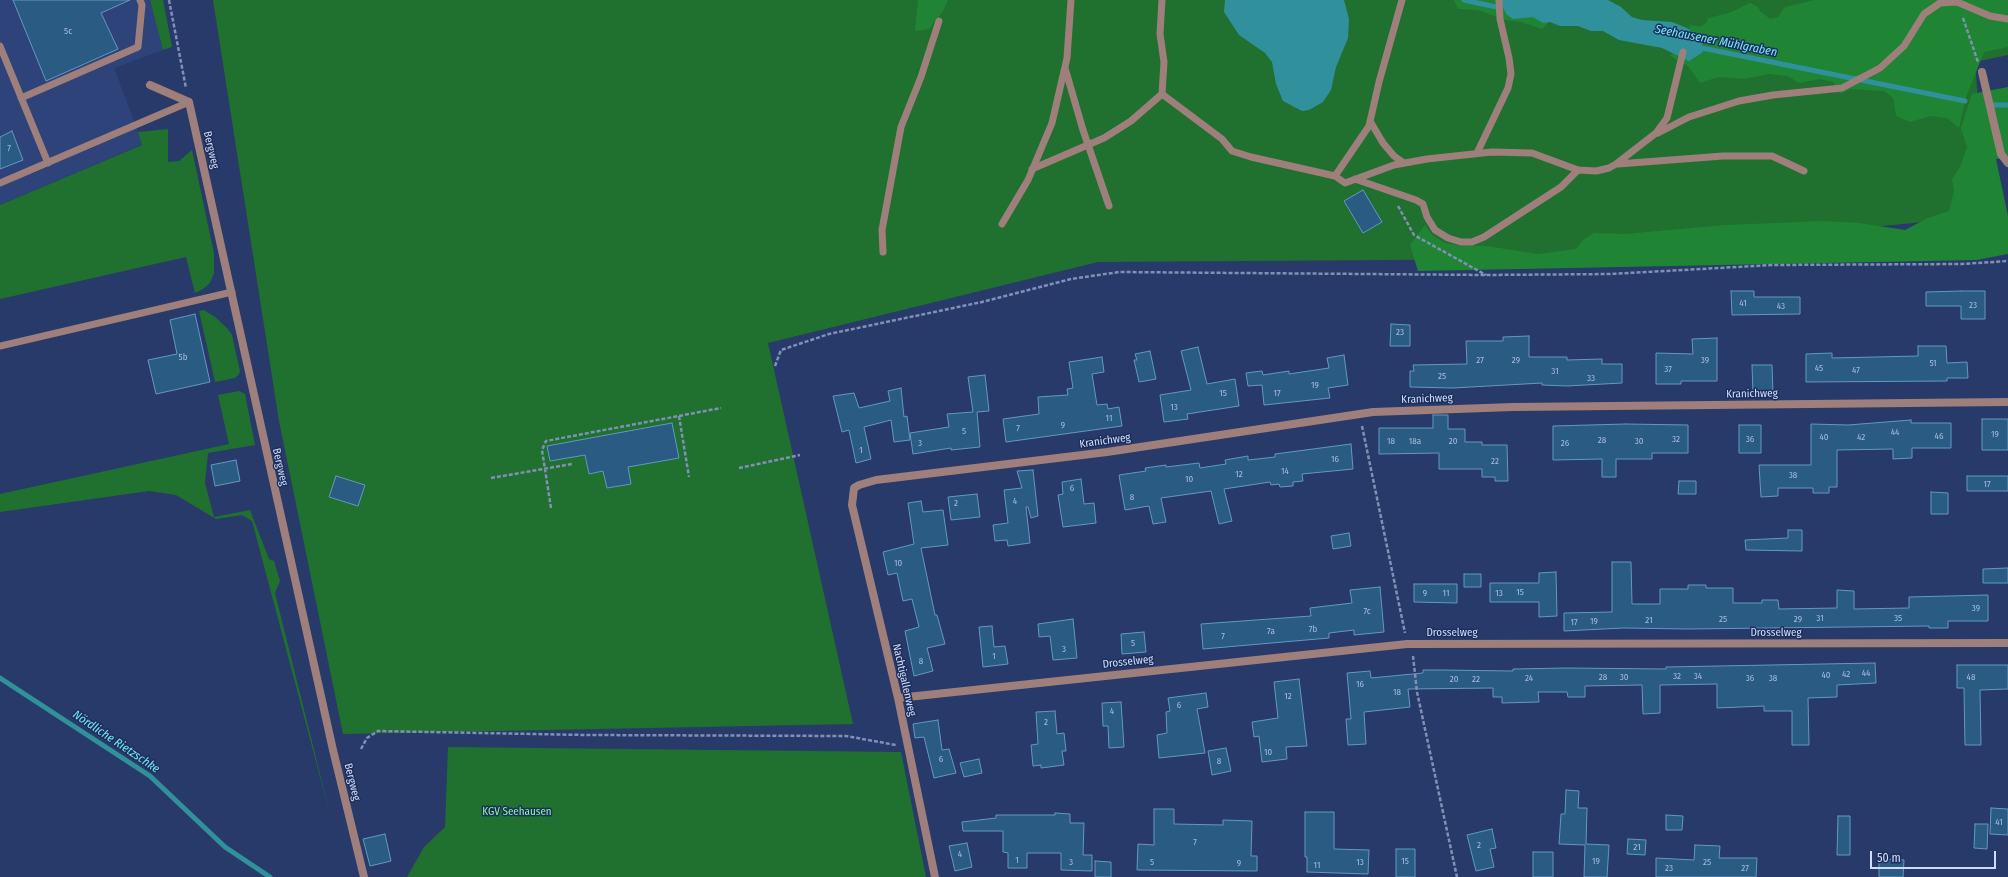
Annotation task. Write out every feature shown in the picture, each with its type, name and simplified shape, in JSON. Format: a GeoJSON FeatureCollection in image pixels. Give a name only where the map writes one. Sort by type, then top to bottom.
{"type":"FeatureCollection","features":[{"type":"Feature","properties":{"kind":"street"},"geometry":{"type":"LineString","coordinates":[[1982,72],[2001,154],[2008,163]]}},
{"type":"Feature","properties":{"kind":"street"},"geometry":{"type":"LineString","coordinates":[[150,85],[189,102]]}},
{"type":"Feature","properties":{"kind":"street","name":"Bergweg"},"geometry":{"type":"LineString","coordinates":[[189,102],[333,750],[364,877]]}},
{"type":"Feature","properties":{"kind":"street","name":"Kranichweg"},"geometry":{"type":"LineString","coordinates":[[854,488],[866,482],[876,480],[1107,452],[1373,412],[1513,407],[2008,402]]}},
{"type":"Feature","properties":{"kind":"street","name":"Nachtigallenweg"},"geometry":{"type":"LineString","coordinates":[[854,488],[852,505],[855,522],[898,698],[935,877]]}},
{"type":"Feature","properties":{"kind":"street","name":"Drosselweg"},"geometry":{"type":"LineString","coordinates":[[898,698],[1407,644],[2008,643]]}},
{"type":"Feature","properties":{"kind":"lane"},"geometry":{"type":"LineString","coordinates":[[21,98],[138,47],[142,5],[140,0]]}},
{"type":"Feature","properties":{"kind":"lane"},"geometry":{"type":"LineString","coordinates":[[1002,224],[1032,169],[1052,123],[1065,66],[1071,0]]}},
{"type":"Feature","properties":{"kind":"lane"},"geometry":{"type":"LineString","coordinates":[[1032,169],[1088,145],[1131,121],[1162,94],[1164,62],[1160,34],[1162,0]]}},
{"type":"Feature","properties":{"kind":"lane"},"geometry":{"type":"LineString","coordinates":[[1335,176],[1361,139],[1370,121],[1379,82],[1402,0]]}},
{"type":"Feature","properties":{"kind":"lane"},"geometry":{"type":"LineString","coordinates":[[1477,153],[1508,88],[1511,74],[1500,19],[1500,0]]}},
{"type":"Feature","properties":{"kind":"lane"},"geometry":{"type":"LineString","coordinates":[[1162,94],[1222,139],[1232,151],[1251,157],[1335,176],[1345,183],[1404,163],[1492,152],[1532,153],[1550,158],[1578,170],[1596,171],[1609,168],[1616,164],[1656,133],[1689,117],[1739,101],[1773,95],[1842,88],[1880,68],[1904,46],[1924,14],[1940,3],[1957,2],[1990,16],[2008,19]]}},
{"type":"Feature","properties":{"kind":"lane"},"geometry":{"type":"LineString","coordinates":[[883,252],[882,230],[902,127],[940,21]]}},
{"type":"Feature","properties":{"kind":"lane"},"geometry":{"type":"LineString","coordinates":[[0,46],[48,163]]}},
{"type":"Feature","properties":{"kind":"lane"},"geometry":{"type":"LineString","coordinates":[[1656,133],[1666,118],[1683,52]]}},
{"type":"Feature","properties":{"kind":"lane"},"geometry":{"type":"LineString","coordinates":[[1065,66],[1088,145],[1109,206]]}},
{"type":"Feature","properties":{"kind":"lane"},"geometry":{"type":"LineString","coordinates":[[0,183],[189,102]]}},
{"type":"Feature","properties":{"kind":"lane"},"geometry":{"type":"LineString","coordinates":[[1370,121],[1383,143],[1394,156],[1404,163]]}},
{"type":"Feature","properties":{"kind":"lane"},"geometry":{"type":"LineString","coordinates":[[1616,164],[1722,156],[1772,156],[1804,171]]}},
{"type":"Feature","properties":{"kind":"lane"},"geometry":{"type":"LineString","coordinates":[[1355,179],[1416,200],[1423,204],[1428,218],[1435,230],[1448,238],[1461,242],[1472,242],[1484,237],[1560,187],[1578,170]]}},
{"type":"Feature","properties":{"kind":"lane"},"geometry":{"type":"LineString","coordinates":[[0,346],[232,292]]}},
{"type":"Feature","properties":{"kind":"path"},"geometry":{"type":"LineString","coordinates":[[169,0],[189,102]]}},
{"type":"Feature","properties":{"kind":"path"},"geometry":{"type":"LineString","coordinates":[[1957,2],[1982,72]]}},
{"type":"Feature","properties":{"kind":"path"},"geometry":{"type":"LineString","coordinates":[[775,366],[781,350],[829,334],[982,302],[1071,279],[1119,272],[1487,275],[1579,274],[1773,265],[1962,264],[2008,261]]}},
{"type":"Feature","properties":{"kind":"path"},"geometry":{"type":"LineString","coordinates":[[551,508],[542,450],[546,441],[721,408]]}},
{"type":"Feature","properties":{"kind":"path"},"geometry":{"type":"LineString","coordinates":[[679,416],[689,477]]}},
{"type":"Feature","properties":{"kind":"path"},"geometry":{"type":"LineString","coordinates":[[739,468],[800,455]]}},
{"type":"Feature","properties":{"kind":"path"},"geometry":{"type":"LineString","coordinates":[[491,478],[572,464]]}},
{"type":"Feature","properties":{"kind":"path"},"geometry":{"type":"LineString","coordinates":[[361,749],[367,738],[378,731],[585,735],[846,736],[907,747]]}},
{"type":"Feature","properties":{"kind":"shaded area"},"geometry":{"type":"Polygon","coordinates":[[[0,0],[150,0],[163,50],[114,68],[143,144],[0,205],[0,0]]]}},
{"type":"Feature","properties":{"kind":"shaded area"},"geometry":{"type":"Polygon","coordinates":[[[1225,0],[1344,0],[1349,19],[1348,38],[1336,67],[1331,90],[1323,102],[1309,110],[1302,111],[1283,101],[1276,84],[1272,62],[1265,53],[1239,35],[1224,12],[1225,0]]]}},
{"type":"Feature","properties":{"kind":"shaded area"},"geometry":{"type":"Polygon","coordinates":[[[1502,0],[1608,0],[1621,7],[1632,17],[1642,20],[1672,22],[1687,28],[1702,41],[1703,52],[1689,61],[1662,48],[1619,40],[1603,31],[1591,31],[1578,26],[1560,26],[1550,22],[1543,23],[1533,17],[1513,19],[1506,14],[1502,5],[1502,0]]]}},
{"type":"Feature","properties":{"kind":"green space"},"geometry":{"type":"Polygon","coordinates":[[[150,0],[163,0],[172,47],[163,50],[150,0]]]}},
{"type":"Feature","properties":{"kind":"green space"},"geometry":{"type":"Polygon","coordinates":[[[213,0],[2008,0],[2008,55],[1975,62],[1987,216],[1537,259],[1098,262],[768,343],[853,724],[343,734],[279,421],[213,0]]]}},
{"type":"Feature","properties":{"kind":"green space"},"geometry":{"type":"Polygon","coordinates":[[[918,0],[948,0],[943,11],[929,29],[915,31],[918,0]]]}},
{"type":"Feature","properties":{"kind":"green space"},"geometry":{"type":"Polygon","coordinates":[[[1454,0],[1570,0],[1542,29],[1521,22],[1506,20],[1478,10],[1458,9],[1454,0]]]}},
{"type":"Feature","properties":{"kind":"green space"},"geometry":{"type":"Polygon","coordinates":[[[1814,0],[2008,0],[2008,47],[1984,52],[1966,97],[1959,128],[1947,118],[1930,116],[1910,122],[1896,116],[1893,98],[1884,91],[1850,89],[1840,94],[1833,82],[1820,79],[1799,83],[1788,76],[1769,74],[1744,79],[1718,77],[1700,83],[1688,66],[1670,56],[1691,25],[1700,27],[1706,23],[1708,18],[1729,13],[1750,3],[1758,7],[1760,11],[1770,19],[1778,17],[1785,7],[1814,0]]]}},
{"type":"Feature","properties":{"kind":"green space"},"geometry":{"type":"Polygon","coordinates":[[[2008,87],[2008,158],[1996,159],[2008,216],[2008,254],[1976,260],[1418,271],[1410,245],[1425,225],[1432,235],[1445,243],[1463,246],[1487,246],[1538,254],[1576,249],[1583,240],[1594,233],[1625,234],[1725,225],[1823,221],[1859,223],[1905,230],[1928,218],[1949,211],[1954,191],[1952,179],[1960,167],[1967,147],[1961,128],[1972,94],[2008,87]]]}},
{"type":"Feature","properties":{"kind":"green space"},"geometry":{"type":"Polygon","coordinates":[[[168,129],[168,162],[179,161],[192,150],[214,253],[214,273],[210,283],[195,293],[186,257],[0,299],[0,205],[142,145],[138,132],[168,129]]]}},
{"type":"Feature","properties":{"kind":"green space"},"geometry":{"type":"Polygon","coordinates":[[[204,310],[215,317],[232,335],[240,371],[235,378],[215,382],[199,311],[204,310]]]}},
{"type":"Feature","properties":{"kind":"green space"},"geometry":{"type":"Polygon","coordinates":[[[239,391],[245,394],[255,445],[208,453],[205,483],[214,517],[250,510],[269,559],[274,561],[280,581],[275,593],[331,818],[252,521],[242,515],[216,519],[176,495],[149,491],[0,512],[0,494],[229,444],[218,395],[239,391]]]}},
{"type":"Feature","properties":{"kind":"green space","name":"KGV Seehausen"},"geometry":{"type":"Polygon","coordinates":[[[448,747],[901,752],[926,877],[407,877],[424,847],[445,827],[448,747]]]}},
{"type":"Feature","properties":{"kind":"building"},"geometry":{"type":"Polygon","coordinates":[[[13,0],[130,0],[101,13],[118,49],[46,81],[13,0]]]}},
{"type":"Feature","properties":{"kind":"building"},"geometry":{"type":"Polygon","coordinates":[[[12,131],[23,160],[0,169],[0,137],[12,131]]]}},
{"type":"Feature","properties":{"kind":"building"},"geometry":{"type":"Polygon","coordinates":[[[1363,190],[1382,222],[1363,233],[1344,201],[1363,190]]]}},
{"type":"Feature","properties":{"kind":"building"},"geometry":{"type":"Polygon","coordinates":[[[1731,291],[1754,291],[1754,297],[1800,297],[1800,314],[1732,315],[1731,291]]]}},
{"type":"Feature","properties":{"kind":"building"},"geometry":{"type":"Polygon","coordinates":[[[1985,291],[1985,319],[1961,319],[1961,306],[1926,306],[1926,292],[1985,291]]]}},
{"type":"Feature","properties":{"kind":"building"},"geometry":{"type":"Polygon","coordinates":[[[195,314],[210,382],[156,394],[148,360],[177,354],[170,320],[195,314]]]}},
{"type":"Feature","properties":{"kind":"building"},"geometry":{"type":"Polygon","coordinates":[[[1391,324],[1410,325],[1410,346],[1390,346],[1391,324]]]}},
{"type":"Feature","properties":{"kind":"building"},"geometry":{"type":"Polygon","coordinates":[[[1529,336],[1529,357],[1567,357],[1567,360],[1602,359],[1602,364],[1622,364],[1622,383],[1567,386],[1542,385],[1542,383],[1453,388],[1410,387],[1410,371],[1414,371],[1413,365],[1467,364],[1466,341],[1503,341],[1503,337],[1529,336]]]}},
{"type":"Feature","properties":{"kind":"building"},"geometry":{"type":"Polygon","coordinates":[[[1717,338],[1717,381],[1681,381],[1681,384],[1656,384],[1656,353],[1693,354],[1692,339],[1717,338]]]}},
{"type":"Feature","properties":{"kind":"building"},"geometry":{"type":"Polygon","coordinates":[[[1918,346],[1946,346],[1947,363],[1967,362],[1968,378],[1947,378],[1947,381],[1806,382],[1806,354],[1832,353],[1832,358],[1918,356],[1918,346]]]}},
{"type":"Feature","properties":{"kind":"building"},"geometry":{"type":"Polygon","coordinates":[[[1198,347],[1207,384],[1235,379],[1239,406],[1187,414],[1188,419],[1164,422],[1160,395],[1191,390],[1181,351],[1198,347]]]}},
{"type":"Feature","properties":{"kind":"building"},"geometry":{"type":"Polygon","coordinates":[[[1150,351],[1156,379],[1139,382],[1134,360],[1137,360],[1135,354],[1150,351]]]}},
{"type":"Feature","properties":{"kind":"building"},"geometry":{"type":"Polygon","coordinates":[[[1344,355],[1348,385],[1328,388],[1330,398],[1264,405],[1262,385],[1248,386],[1246,373],[1262,371],[1263,375],[1289,371],[1289,374],[1329,368],[1327,358],[1344,355]]]}},
{"type":"Feature","properties":{"kind":"building"},"geometry":{"type":"Polygon","coordinates":[[[1102,357],[1104,372],[1092,374],[1097,405],[1107,404],[1108,409],[1119,407],[1122,426],[1006,442],[1003,419],[1039,414],[1038,397],[1068,395],[1067,389],[1073,388],[1069,362],[1102,357]]]}},
{"type":"Feature","properties":{"kind":"building"},"geometry":{"type":"Polygon","coordinates":[[[1752,365],[1772,365],[1773,394],[1753,394],[1752,365]]]}},
{"type":"Feature","properties":{"kind":"building"},"geometry":{"type":"Polygon","coordinates":[[[985,375],[989,411],[977,412],[980,447],[951,450],[951,448],[913,454],[910,433],[949,427],[947,414],[973,412],[968,377],[985,375]]]}},
{"type":"Feature","properties":{"kind":"building"},"geometry":{"type":"Polygon","coordinates":[[[901,388],[904,417],[907,416],[910,440],[894,442],[891,420],[864,427],[871,459],[856,463],[849,430],[842,432],[833,396],[854,393],[859,408],[890,401],[888,391],[901,388]]]}},
{"type":"Feature","properties":{"kind":"building"},"geometry":{"type":"Polygon","coordinates":[[[1433,415],[1448,415],[1448,429],[1465,429],[1465,442],[1482,442],[1482,445],[1507,445],[1508,481],[1495,481],[1495,477],[1482,477],[1482,469],[1439,469],[1439,453],[1379,454],[1379,428],[1433,428],[1433,415]]]}},
{"type":"Feature","properties":{"kind":"building"},"geometry":{"type":"Polygon","coordinates":[[[1982,419],[2008,419],[2008,450],[1982,450],[1982,419]]]}},
{"type":"Feature","properties":{"kind":"building"},"geometry":{"type":"Polygon","coordinates":[[[1911,420],[1911,423],[1951,423],[1951,448],[1912,448],[1912,458],[1893,459],[1893,449],[1837,450],[1837,487],[1829,487],[1829,493],[1813,493],[1813,488],[1778,488],[1778,496],[1761,497],[1759,465],[1811,465],[1811,424],[1848,425],[1911,420]]]}},
{"type":"Feature","properties":{"kind":"building"},"geometry":{"type":"Polygon","coordinates":[[[672,423],[679,458],[628,467],[631,484],[607,488],[603,471],[589,474],[585,455],[550,461],[547,446],[672,423]]]}},
{"type":"Feature","properties":{"kind":"building"},"geometry":{"type":"Polygon","coordinates":[[[1626,424],[1688,425],[1688,453],[1652,453],[1652,459],[1616,459],[1616,477],[1602,477],[1602,459],[1553,460],[1553,426],[1626,424]]]}},
{"type":"Feature","properties":{"kind":"building"},"geometry":{"type":"Polygon","coordinates":[[[1739,425],[1761,425],[1761,453],[1739,453],[1739,425]]]}},
{"type":"Feature","properties":{"kind":"building"},"geometry":{"type":"Polygon","coordinates":[[[1351,444],[1353,469],[1302,474],[1303,481],[1293,482],[1293,486],[1280,487],[1279,484],[1271,485],[1270,482],[1224,489],[1232,521],[1219,524],[1211,491],[1161,498],[1166,522],[1153,524],[1149,506],[1125,510],[1119,475],[1146,471],[1145,468],[1166,465],[1166,467],[1199,463],[1200,468],[1226,464],[1225,460],[1248,456],[1248,460],[1275,457],[1275,454],[1351,444]]]}},
{"type":"Feature","properties":{"kind":"building"},"geometry":{"type":"Polygon","coordinates":[[[236,460],[240,481],[215,486],[211,465],[236,460]]]}},
{"type":"Feature","properties":{"kind":"building"},"geometry":{"type":"Polygon","coordinates":[[[1033,470],[1038,516],[1031,518],[1028,507],[1026,507],[1030,543],[1008,546],[1007,540],[995,541],[993,525],[1008,523],[1004,490],[1022,488],[1017,471],[1033,470]]]}},
{"type":"Feature","properties":{"kind":"building"},"geometry":{"type":"Polygon","coordinates":[[[336,476],[365,485],[358,506],[329,497],[336,476]]]}},
{"type":"Feature","properties":{"kind":"building"},"geometry":{"type":"Polygon","coordinates":[[[1967,476],[2008,476],[2008,491],[1967,491],[1967,476]]]}},
{"type":"Feature","properties":{"kind":"building"},"geometry":{"type":"Polygon","coordinates":[[[1081,479],[1084,504],[1094,503],[1096,523],[1063,527],[1058,495],[1063,494],[1062,482],[1081,479]]]}},
{"type":"Feature","properties":{"kind":"building"},"geometry":{"type":"Polygon","coordinates":[[[1679,481],[1696,481],[1696,494],[1678,494],[1679,481]]]}},
{"type":"Feature","properties":{"kind":"building"},"geometry":{"type":"Polygon","coordinates":[[[1931,492],[1948,493],[1948,514],[1931,514],[1931,492]]]}},
{"type":"Feature","properties":{"kind":"building"},"geometry":{"type":"Polygon","coordinates":[[[977,494],[980,517],[951,520],[948,497],[977,494]]]}},
{"type":"Feature","properties":{"kind":"building"},"geometry":{"type":"Polygon","coordinates":[[[921,501],[923,512],[943,510],[948,545],[921,548],[935,615],[937,615],[945,644],[927,648],[933,671],[914,676],[905,631],[919,627],[912,599],[903,601],[897,573],[888,575],[883,552],[914,544],[908,503],[921,501]]]}},
{"type":"Feature","properties":{"kind":"building"},"geometry":{"type":"Polygon","coordinates":[[[1788,530],[1802,530],[1802,551],[1746,550],[1745,540],[1788,538],[1788,530]]]}},
{"type":"Feature","properties":{"kind":"building"},"geometry":{"type":"Polygon","coordinates":[[[1349,533],[1351,546],[1333,549],[1331,536],[1349,533]]]}},
{"type":"Feature","properties":{"kind":"building"},"geometry":{"type":"Polygon","coordinates":[[[1612,562],[1631,562],[1632,604],[1660,604],[1660,589],[1688,589],[1688,585],[1706,585],[1706,588],[1733,588],[1733,603],[1762,603],[1762,600],[1778,600],[1779,609],[1837,608],[1837,590],[1854,591],[1854,609],[1909,608],[1909,597],[1988,595],[1988,621],[1948,621],[1948,628],[1929,628],[1929,626],[1688,629],[1623,628],[1564,631],[1564,613],[1612,612],[1612,562]]]}},
{"type":"Feature","properties":{"kind":"building"},"geometry":{"type":"Polygon","coordinates":[[[2008,568],[2008,583],[1983,583],[1983,569],[2008,568]]]}},
{"type":"Feature","properties":{"kind":"building"},"geometry":{"type":"Polygon","coordinates":[[[1556,572],[1557,616],[1539,617],[1539,602],[1490,602],[1490,583],[1539,583],[1539,573],[1556,572]]]}},
{"type":"Feature","properties":{"kind":"building"},"geometry":{"type":"Polygon","coordinates":[[[1464,574],[1481,574],[1481,587],[1464,587],[1464,574]]]}},
{"type":"Feature","properties":{"kind":"building"},"geometry":{"type":"Polygon","coordinates":[[[1414,584],[1457,584],[1457,603],[1414,602],[1414,584]]]}},
{"type":"Feature","properties":{"kind":"building"},"geometry":{"type":"Polygon","coordinates":[[[1380,587],[1384,632],[1354,635],[1354,630],[1329,633],[1329,638],[1203,649],[1201,624],[1311,616],[1310,608],[1352,603],[1350,590],[1380,587]]]}},
{"type":"Feature","properties":{"kind":"building"},"geometry":{"type":"Polygon","coordinates":[[[1073,619],[1077,658],[1053,660],[1050,636],[1039,637],[1038,624],[1073,619]]]}},
{"type":"Feature","properties":{"kind":"building"},"geometry":{"type":"Polygon","coordinates":[[[992,626],[994,647],[1005,646],[1008,664],[983,667],[979,627],[992,626]]]}},
{"type":"Feature","properties":{"kind":"building"},"geometry":{"type":"Polygon","coordinates":[[[1144,632],[1146,652],[1122,654],[1121,634],[1144,632]]]}},
{"type":"Feature","properties":{"kind":"building"},"geometry":{"type":"Polygon","coordinates":[[[1875,663],[1876,683],[1837,685],[1837,697],[1808,698],[1809,745],[1792,745],[1792,711],[1764,711],[1764,706],[1717,708],[1717,684],[1660,685],[1660,713],[1643,714],[1642,685],[1585,686],[1585,697],[1568,697],[1567,692],[1538,692],[1539,702],[1502,703],[1502,697],[1493,697],[1493,688],[1408,689],[1410,707],[1364,712],[1366,744],[1348,745],[1346,719],[1351,719],[1347,673],[1370,671],[1371,678],[1423,673],[1423,670],[1513,671],[1513,669],[1567,668],[1666,669],[1666,667],[1875,663]]]}},
{"type":"Feature","properties":{"kind":"building"},"geometry":{"type":"Polygon","coordinates":[[[1957,665],[2008,665],[2008,689],[1980,690],[1981,745],[1965,745],[1964,688],[1957,688],[1957,665]]]}},
{"type":"Feature","properties":{"kind":"building"},"geometry":{"type":"Polygon","coordinates":[[[1299,679],[1307,746],[1286,747],[1287,759],[1262,762],[1259,736],[1254,737],[1252,722],[1278,718],[1274,682],[1299,679]]]}},
{"type":"Feature","properties":{"kind":"building"},"geometry":{"type":"Polygon","coordinates":[[[1206,693],[1208,707],[1197,709],[1205,753],[1159,758],[1157,735],[1167,733],[1166,712],[1170,711],[1168,698],[1206,693]]]}},
{"type":"Feature","properties":{"kind":"building"},"geometry":{"type":"Polygon","coordinates":[[[1121,702],[1124,747],[1109,748],[1108,726],[1103,726],[1102,703],[1121,702]]]}},
{"type":"Feature","properties":{"kind":"building"},"geometry":{"type":"Polygon","coordinates":[[[1055,711],[1057,734],[1064,733],[1066,751],[1062,751],[1064,765],[1041,768],[1041,765],[1033,766],[1031,745],[1038,744],[1036,712],[1055,711]]]}},
{"type":"Feature","properties":{"kind":"building"},"geometry":{"type":"Polygon","coordinates":[[[938,720],[942,750],[949,749],[956,773],[934,778],[924,737],[915,738],[913,724],[938,720]]]}},
{"type":"Feature","properties":{"kind":"building"},"geometry":{"type":"Polygon","coordinates":[[[1226,748],[1231,771],[1212,775],[1208,751],[1226,748]]]}},
{"type":"Feature","properties":{"kind":"building"},"geometry":{"type":"Polygon","coordinates":[[[979,759],[982,773],[964,777],[960,763],[979,759]]]}},
{"type":"Feature","properties":{"kind":"building"},"geometry":{"type":"Polygon","coordinates":[[[1566,790],[1579,791],[1578,808],[1587,808],[1586,844],[1609,845],[1607,877],[1584,877],[1585,845],[1559,844],[1561,814],[1565,814],[1566,790]]]}},
{"type":"Feature","properties":{"kind":"building"},"geometry":{"type":"Polygon","coordinates":[[[1991,808],[2008,809],[2008,835],[1990,834],[1991,808]]]}},
{"type":"Feature","properties":{"kind":"building"},"geometry":{"type":"Polygon","coordinates":[[[1154,809],[1174,809],[1174,824],[1223,825],[1223,820],[1252,821],[1251,856],[1257,856],[1257,871],[1137,870],[1138,844],[1154,845],[1154,809]]]}},
{"type":"Feature","properties":{"kind":"building"},"geometry":{"type":"Polygon","coordinates":[[[1305,812],[1334,812],[1334,849],[1369,850],[1368,874],[1307,872],[1307,857],[1305,857],[1305,812]]]}},
{"type":"Feature","properties":{"kind":"building"},"geometry":{"type":"Polygon","coordinates":[[[1055,813],[1070,814],[1070,823],[1084,823],[1083,855],[1092,855],[1092,871],[1061,870],[1061,853],[1027,853],[1027,868],[1008,868],[1008,853],[1003,852],[1003,831],[963,831],[962,822],[996,818],[996,815],[1055,815],[1055,813]]]}},
{"type":"Feature","properties":{"kind":"building"},"geometry":{"type":"Polygon","coordinates":[[[1666,815],[1683,816],[1682,830],[1666,830],[1666,815]]]}},
{"type":"Feature","properties":{"kind":"building"},"geometry":{"type":"Polygon","coordinates":[[[1838,816],[1850,816],[1850,855],[1837,855],[1838,816]]]}},
{"type":"Feature","properties":{"kind":"building"},"geometry":{"type":"Polygon","coordinates":[[[1975,824],[1988,824],[1987,849],[1974,848],[1975,824]]]}},
{"type":"Feature","properties":{"kind":"building"},"geometry":{"type":"Polygon","coordinates":[[[1492,829],[1496,848],[1490,849],[1494,867],[1476,871],[1467,835],[1492,829]]]}},
{"type":"Feature","properties":{"kind":"building"},"geometry":{"type":"Polygon","coordinates":[[[385,834],[391,861],[370,866],[363,839],[385,834]]]}},
{"type":"Feature","properties":{"kind":"building"},"geometry":{"type":"Polygon","coordinates":[[[1628,839],[1646,840],[1645,855],[1627,854],[1628,839]]]}},
{"type":"Feature","properties":{"kind":"building"},"geometry":{"type":"Polygon","coordinates":[[[967,843],[972,867],[955,871],[949,846],[967,843]]]}},
{"type":"Feature","properties":{"kind":"building"},"geometry":{"type":"Polygon","coordinates":[[[1695,845],[1720,846],[1719,858],[1757,858],[1756,877],[1656,877],[1656,858],[1694,860],[1695,845]]]}},
{"type":"Feature","properties":{"kind":"building"},"geometry":{"type":"Polygon","coordinates":[[[1396,849],[1415,849],[1415,877],[1396,877],[1396,849]]]}},
{"type":"Feature","properties":{"kind":"building"},"geometry":{"type":"Polygon","coordinates":[[[1533,852],[1553,852],[1553,877],[1533,877],[1533,852]]]}},
{"type":"Feature","properties":{"kind":"building"},"geometry":{"type":"Polygon","coordinates":[[[1879,859],[1904,860],[1903,877],[1879,877],[1879,859]]]}},
{"type":"Feature","properties":{"kind":"building"},"geometry":{"type":"Polygon","coordinates":[[[1095,861],[1111,862],[1111,877],[1095,877],[1095,861]]]}},
{"type":"Feature","properties":{"kind":"waterway","name":"Seehausener Mühlgraben"},"geometry":{"type":"LineString","coordinates":[[1464,0],[1501,8]]}},
{"type":"Feature","properties":{"kind":"waterway","name":"Seehausener Mühlgraben"},"geometry":{"type":"LineString","coordinates":[[1697,47],[1965,101]]}},
{"type":"Feature","properties":{"kind":"waterway","name":"Seehausener Mühlgraben"},"geometry":{"type":"LineString","coordinates":[[1993,105],[2008,105]]}},
{"type":"Feature","properties":{"kind":"waterway","name":"Nördliche Rietzschke"},"geometry":{"type":"LineString","coordinates":[[0,678],[150,776],[225,847],[270,877]]}}]}
